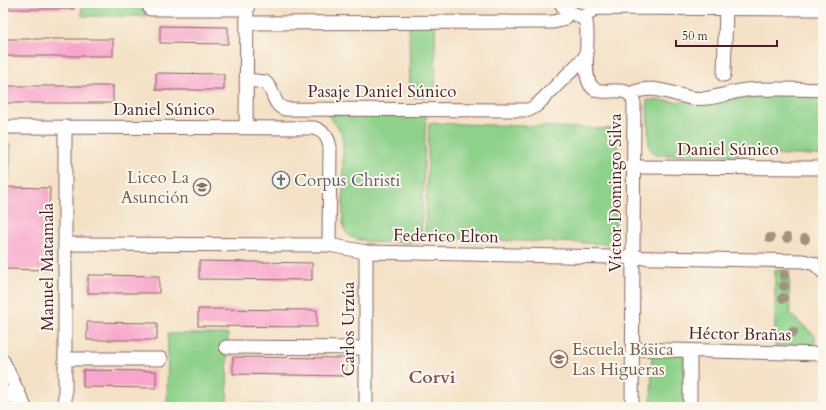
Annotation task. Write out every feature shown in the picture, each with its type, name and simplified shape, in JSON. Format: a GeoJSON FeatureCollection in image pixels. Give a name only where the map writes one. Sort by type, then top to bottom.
{"type":"FeatureCollection","features":[{"type":"Feature","properties":{"kind":"street"},"geometry":{"type":"LineString","coordinates":[[150,9],[247,6],[246,127]]}},
{"type":"Feature","properties":{"kind":"street"},"geometry":{"type":"LineString","coordinates":[[717,6],[724,75]]}},
{"type":"Feature","properties":{"kind":"street"},"geometry":{"type":"LineString","coordinates":[[247,23],[553,22],[562,20],[565,8],[583,18],[594,9],[601,8],[789,6],[823,9]]}},
{"type":"Feature","properties":{"kind":"street","name":"Víctor Domingo Silva"},"geometry":{"type":"LineString","coordinates":[[583,18],[587,27],[587,76],[591,86],[600,90],[624,91],[630,94],[634,103],[632,407]]}},
{"type":"Feature","properties":{"kind":"street","name":"Pasaje Daniel Súnico"},"geometry":{"type":"LineString","coordinates":[[246,80],[265,82],[271,88],[276,103],[285,109],[532,108],[587,55]]}},
{"type":"Feature","properties":{"kind":"street"},"geometry":{"type":"LineString","coordinates":[[630,94],[646,88],[693,98],[704,98],[747,90],[823,90]]}},
{"type":"Feature","properties":{"kind":"street","name":"Daniel Súnico"},"geometry":{"type":"LineString","coordinates":[[3,127],[308,127],[324,132],[330,147],[329,245]]}},
{"type":"Feature","properties":{"kind":"street","name":"Manuel Matamala"},"geometry":{"type":"LineString","coordinates":[[64,407],[65,127]]}},
{"type":"Feature","properties":{"kind":"street","name":"Daniel Súnico"},"geometry":{"type":"LineString","coordinates":[[634,167],[823,168]]}},
{"type":"Feature","properties":{"kind":"street","name":"Federico Elton"},"geometry":{"type":"LineString","coordinates":[[65,244],[329,245],[366,252],[803,261],[815,264],[823,272]]}},
{"type":"Feature","properties":{"kind":"street","name":"Carlos Urzúa"},"geometry":{"type":"LineString","coordinates":[[366,252],[366,407]]}},
{"type":"Feature","properties":{"kind":"street"},"geometry":{"type":"LineString","coordinates":[[226,347],[366,348]]}},
{"type":"Feature","properties":{"kind":"street","name":"Héctor Brañas"},"geometry":{"type":"LineString","coordinates":[[632,349],[823,354]]}},
{"type":"Feature","properties":{"kind":"street"},"geometry":{"type":"LineString","coordinates":[[690,351],[690,407]]}},
{"type":"Feature","properties":{"kind":"street"},"geometry":{"type":"LineString","coordinates":[[64,359],[161,359]]}},
{"type":"Feature","properties":{"kind":"street"},"geometry":{"type":"LineString","coordinates":[[3,361],[24,406]]}},
{"type":"Feature","properties":{"kind":"street"},"geometry":{"type":"LineString","coordinates":[[3,391],[24,406]]}},
{"type":"Feature","properties":{"kind":"green space"},"geometry":{"type":"Polygon","coordinates":[[[82,3],[145,3],[145,16],[82,16],[82,3]]]}},
{"type":"Feature","properties":{"kind":"green space"},"geometry":{"type":"Polygon","coordinates":[[[435,18],[436,97],[410,97],[409,19],[435,18]]]}},
{"type":"Feature","properties":{"kind":"green space"},"geometry":{"type":"Polygon","coordinates":[[[823,92],[823,155],[655,155],[649,147],[647,100],[711,103],[748,93],[823,92]]]}},
{"type":"Feature","properties":{"kind":"green space"},"geometry":{"type":"Polygon","coordinates":[[[327,114],[426,115],[421,242],[358,240],[351,237],[347,233],[343,224],[343,140],[340,130],[327,114]]]}},
{"type":"Feature","properties":{"kind":"green space"},"geometry":{"type":"Polygon","coordinates":[[[429,123],[619,129],[615,244],[425,238],[429,123]]]}},
{"type":"Feature","properties":{"kind":"green space"},"geometry":{"type":"Polygon","coordinates":[[[3,144],[11,144],[9,180],[3,180],[3,144]]]}},
{"type":"Feature","properties":{"kind":"green space"},"geometry":{"type":"Polygon","coordinates":[[[775,270],[789,270],[790,314],[815,336],[815,345],[775,346],[775,270]]]}},
{"type":"Feature","properties":{"kind":"green space"},"geometry":{"type":"Polygon","coordinates":[[[168,334],[228,334],[227,407],[167,407],[168,334]]]}},
{"type":"Feature","properties":{"kind":"green space"},"geometry":{"type":"Polygon","coordinates":[[[690,348],[690,407],[651,407],[652,350],[690,348]]]}},
{"type":"Feature","properties":{"kind":"building"},"geometry":{"type":"Polygon","coordinates":[[[3,3],[74,3],[74,9],[3,9],[3,3]]]}},
{"type":"Feature","properties":{"kind":"building"},"geometry":{"type":"Polygon","coordinates":[[[160,26],[228,27],[228,44],[160,43],[160,26]]]}},
{"type":"Feature","properties":{"kind":"building"},"geometry":{"type":"Polygon","coordinates":[[[3,39],[113,39],[113,56],[3,56],[3,39]]]}},
{"type":"Feature","properties":{"kind":"building"},"geometry":{"type":"Polygon","coordinates":[[[156,73],[224,74],[224,90],[156,90],[156,73]]]}},
{"type":"Feature","properties":{"kind":"building"},"geometry":{"type":"Polygon","coordinates":[[[3,86],[113,86],[113,103],[3,103],[3,86]]]}},
{"type":"Feature","properties":{"kind":"building"},"geometry":{"type":"Polygon","coordinates":[[[3,187],[50,188],[48,270],[3,269],[3,187]]]}},
{"type":"Feature","properties":{"kind":"building"},"geometry":{"type":"Polygon","coordinates":[[[199,261],[312,263],[312,280],[199,279],[199,261]]]}},
{"type":"Feature","properties":{"kind":"building"},"geometry":{"type":"Polygon","coordinates":[[[88,275],[159,276],[159,293],[88,293],[88,275]]]}},
{"type":"Feature","properties":{"kind":"building"},"geometry":{"type":"Polygon","coordinates":[[[198,309],[317,310],[317,327],[198,326],[198,309]]]}},
{"type":"Feature","properties":{"kind":"building"},"geometry":{"type":"Polygon","coordinates":[[[87,322],[157,323],[157,340],[87,340],[87,322]]]}},
{"type":"Feature","properties":{"kind":"building"},"geometry":{"type":"Polygon","coordinates":[[[233,357],[346,358],[346,376],[233,374],[233,357]]]}},
{"type":"Feature","properties":{"kind":"building"},"geometry":{"type":"Polygon","coordinates":[[[83,370],[156,371],[156,388],[83,387],[83,370]]]}},
{"type":"Feature","properties":{"kind":"building"},"geometry":{"type":"Polygon","coordinates":[[[232,404],[345,405],[345,407],[232,407],[232,404]]]}},
{"type":"Feature","properties":{"kind":"place","name":"Corpus Christi"},"geometry":{"type":"Point","coordinates":[281,180]}},
{"type":"Feature","properties":{"kind":"place","name":"Liceo La Asunción"},"geometry":{"type":"Point","coordinates":[202,187]}},
{"type":"Feature","properties":{"kind":"place","name":"Escuela Básica Las Higueras"},"geometry":{"type":"Point","coordinates":[559,359]}},
{"type":"Feature","properties":{"kind":"district","name":"Corvi"},"geometry":{"type":"Point","coordinates":[432,377]}}]}
